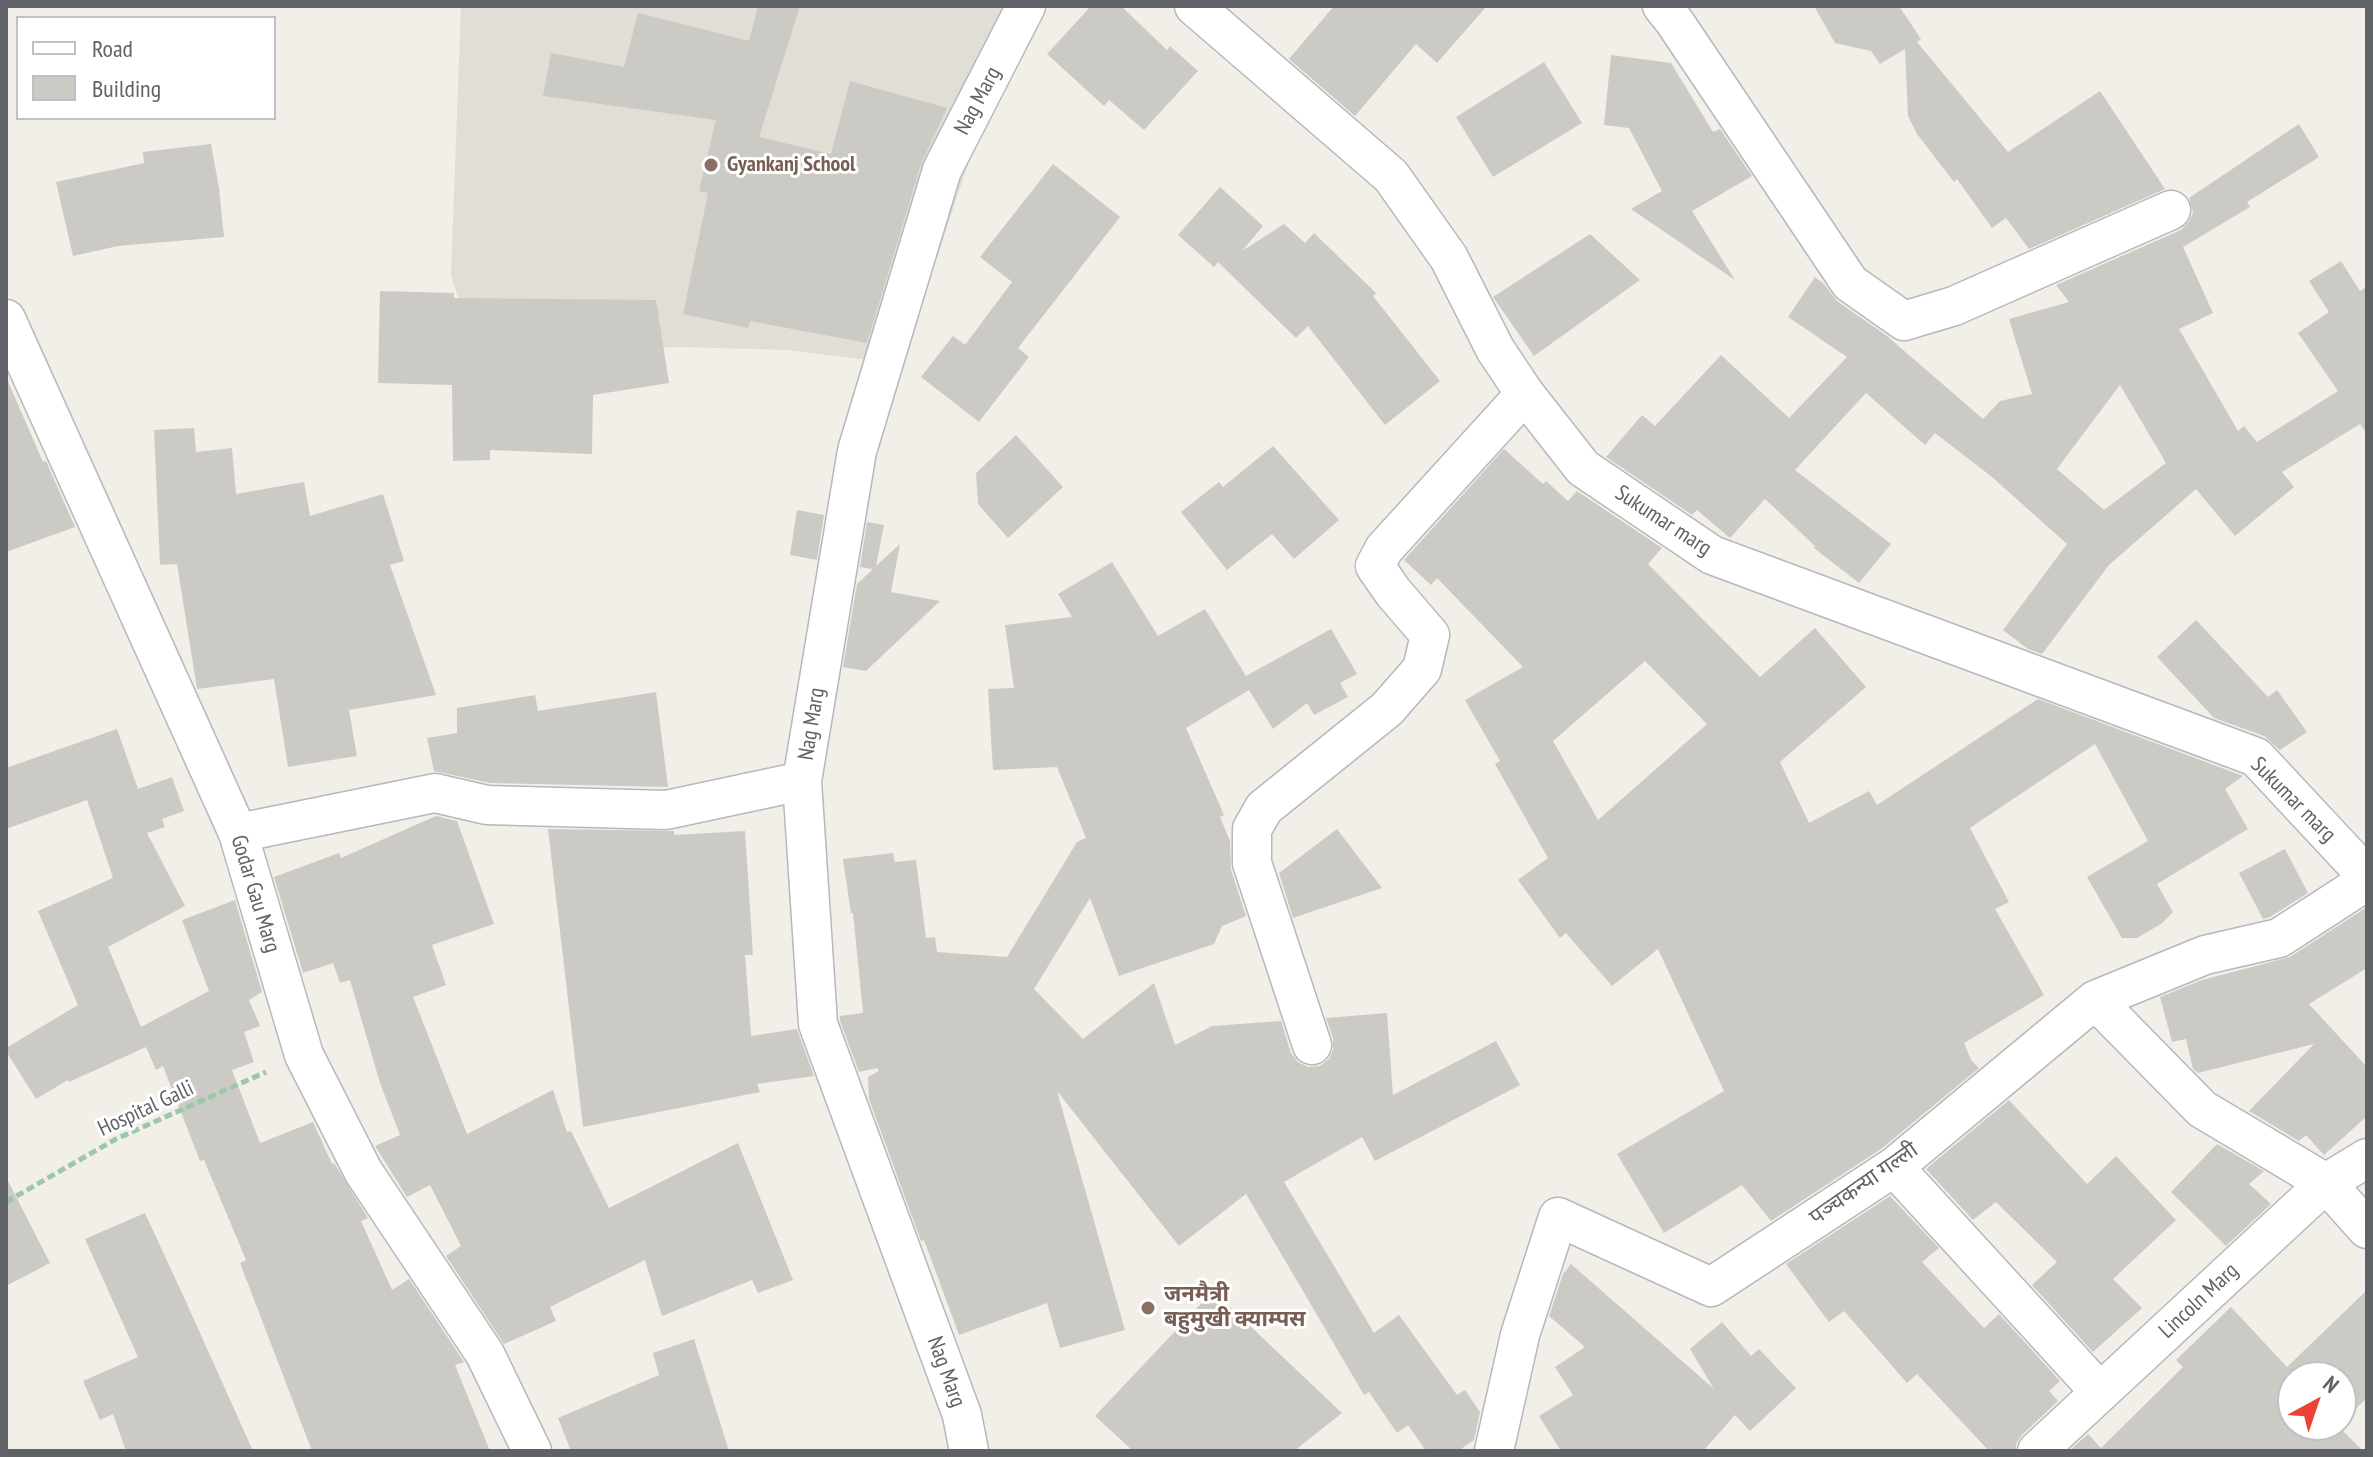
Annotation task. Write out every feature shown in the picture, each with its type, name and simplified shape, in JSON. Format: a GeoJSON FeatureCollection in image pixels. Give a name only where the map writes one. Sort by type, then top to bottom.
{"type":"FeatureCollection","features":[{"type":"Feature","properties":{"kind":"street","name":"Nag Marg"},"geometry":{"type":"LineString","coordinates":[[969,1451],[962,1415],[818,1024],[802,781],[857,451],[942,170],[1026,6]]}},
{"type":"Feature","properties":{"kind":"street","name":"Sukumar marg"},"geometry":{"type":"LineString","coordinates":[[1194,6],[1391,176],[1449,258],[1495,349],[1525,394],[1583,468],[1712,555],[2256,757],[2367,879]]}},
{"type":"Feature","properties":{"kind":"street"},"geometry":{"type":"LineString","coordinates":[[1662,6],[1850,283],[1904,321],[1954,306],[2171,210]]}},
{"type":"Feature","properties":{"kind":"street","name":"Godar Gau Marg"},"geometry":{"type":"LineString","coordinates":[[6,319],[238,833],[304,1055],[363,1171],[485,1354],[532,1451]]}},
{"type":"Feature","properties":{"kind":"street"},"geometry":{"type":"LineString","coordinates":[[1312,1045],[1252,863],[1252,829],[1264,808],[1387,709],[1422,669],[1430,635],[1375,566],[1384,549],[1525,394]]}},
{"type":"Feature","properties":{"kind":"street"},"geometry":{"type":"LineString","coordinates":[[238,833],[435,793],[487,805],[666,810],[802,781]]}},
{"type":"Feature","properties":{"kind":"street","name":"पञ्चकन्या गल्ली"},"geometry":{"type":"LineString","coordinates":[[1494,1451],[1520,1335],[1558,1217],[1711,1287],[1894,1167],[2095,1000],[2205,955],[2279,938],[2367,879]]}},
{"type":"Feature","properties":{"kind":"street"},"geometry":{"type":"LineString","coordinates":[[2095,1000],[2202,1109],[2326,1183],[2367,1229]]}},
{"type":"Feature","properties":{"kind":"street","name":"Lincoln Marg"},"geometry":{"type":"LineString","coordinates":[[2037,1451],[2326,1183],[2367,1158]]}},
{"type":"Feature","properties":{"kind":"street"},"geometry":{"type":"LineString","coordinates":[[1894,1167],[2100,1392]]}},
{"type":"Feature","properties":{"kind":"path","name":"Hospital Galli"},"geometry":{"type":"LineString","coordinates":[[6,1202],[116,1139],[304,1055]]}},
{"type":"Feature","properties":{"kind":"shaded area","name":"Gyankanj School"},"geometry":{"type":"Polygon","coordinates":[[[461,6],[1031,6],[997,78],[901,364],[786,350],[536,348],[473,344],[451,275],[461,6]]]}},
{"type":"Feature","properties":{"kind":"building"},"geometry":{"type":"Polygon","coordinates":[[[758,6],[800,6],[759,137],[831,154],[850,81],[947,108],[921,164],[867,343],[750,321],[748,328],[683,314],[708,193],[699,191],[716,120],[543,96],[551,53],[624,67],[638,13],[749,41],[758,6]]]}},
{"type":"Feature","properties":{"kind":"building"},"geometry":{"type":"Polygon","coordinates":[[[1091,6],[1121,6],[1167,50],[1170,46],[1198,71],[1144,130],[1109,100],[1104,106],[1047,54],[1091,6]]]}},
{"type":"Feature","properties":{"kind":"building"},"geometry":{"type":"Polygon","coordinates":[[[1334,6],[1487,6],[1437,63],[1416,44],[1355,116],[1289,59],[1334,6]]]}},
{"type":"Feature","properties":{"kind":"building"},"geometry":{"type":"Polygon","coordinates":[[[1814,6],[1899,6],[1921,39],[1917,42],[2008,152],[2100,91],[2165,189],[2029,249],[2006,218],[1992,228],[1957,179],[1954,182],[1917,134],[1908,116],[1905,49],[1880,64],[1871,51],[1835,43],[1814,6]]]}},
{"type":"Feature","properties":{"kind":"building"},"geometry":{"type":"Polygon","coordinates":[[[1611,55],[1671,63],[1713,132],[1720,129],[1752,176],[1692,211],[1735,280],[1631,209],[1662,191],[1629,128],[1604,125],[1611,55]]]}},
{"type":"Feature","properties":{"kind":"building"},"geometry":{"type":"Polygon","coordinates":[[[1544,62],[1582,123],[1493,177],[1456,117],[1544,62]]]}},
{"type":"Feature","properties":{"kind":"building"},"geometry":{"type":"Polygon","coordinates":[[[2299,124],[2319,157],[2247,202],[2250,207],[2183,247],[2213,313],[2179,329],[2238,431],[2244,426],[2257,442],[2338,391],[2298,333],[2329,312],[2309,281],[2341,261],[2360,291],[2367,286],[2367,434],[2360,424],[2282,472],[2294,487],[2235,536],[2196,489],[2109,565],[2042,654],[2028,649],[2003,630],[2067,544],[1992,477],[1935,433],[1925,445],[1866,393],[1795,470],[1891,544],[1859,583],[1814,548],[1765,499],[1730,538],[1697,510],[1692,515],[1606,457],[1642,415],[1655,426],[1721,355],[1789,418],[1847,357],[1788,317],[1815,277],[1837,301],[1887,336],[1983,419],[2000,401],[2032,394],[2009,319],[2069,302],[2056,285],[2181,230],[2193,213],[2189,198],[2299,124]],[[2120,385],[2057,469],[2104,510],[2166,463],[2120,385]]]}},
{"type":"Feature","properties":{"kind":"building"},"geometry":{"type":"Polygon","coordinates":[[[211,144],[224,237],[118,246],[73,256],[56,182],[144,163],[143,152],[211,144]]]}},
{"type":"Feature","properties":{"kind":"building"},"geometry":{"type":"Polygon","coordinates":[[[1053,164],[1120,217],[1018,348],[1029,357],[979,422],[921,377],[953,336],[965,345],[1012,282],[980,257],[1053,164]]]}},
{"type":"Feature","properties":{"kind":"building"},"geometry":{"type":"Polygon","coordinates":[[[1220,187],[1263,226],[1242,251],[1284,224],[1305,243],[1314,233],[1376,293],[1373,296],[1440,381],[1385,425],[1308,326],[1296,338],[1218,262],[1214,267],[1178,235],[1220,187]]]}},
{"type":"Feature","properties":{"kind":"building"},"geometry":{"type":"Polygon","coordinates":[[[1590,234],[1640,280],[1534,356],[1493,297],[1590,234]]]}},
{"type":"Feature","properties":{"kind":"building"},"geometry":{"type":"Polygon","coordinates":[[[380,291],[454,293],[454,298],[656,300],[669,383],[593,395],[592,454],[490,450],[490,460],[453,461],[452,385],[378,383],[380,291]]]}},
{"type":"Feature","properties":{"kind":"building"},"geometry":{"type":"Polygon","coordinates":[[[6,377],[75,527],[6,552],[6,377]]]}},
{"type":"Feature","properties":{"kind":"building"},"geometry":{"type":"Polygon","coordinates":[[[194,428],[196,452],[232,448],[236,494],[304,482],[310,516],[383,494],[404,561],[390,565],[436,695],[349,710],[357,756],[288,767],[274,679],[197,689],[177,564],[160,565],[154,430],[194,428]]]}},
{"type":"Feature","properties":{"kind":"building"},"geometry":{"type":"Polygon","coordinates":[[[1016,435],[1063,487],[1008,538],[978,504],[976,473],[1016,435]]]}},
{"type":"Feature","properties":{"kind":"building"},"geometry":{"type":"Polygon","coordinates":[[[1273,446],[1339,520],[1294,559],[1272,534],[1227,570],[1181,512],[1219,482],[1223,487],[1273,446]]]}},
{"type":"Feature","properties":{"kind":"building"},"geometry":{"type":"Polygon","coordinates":[[[1504,449],[1543,484],[1546,481],[1568,501],[1577,491],[1662,548],[1648,564],[1760,677],[1815,628],[1866,687],[1780,762],[1809,823],[1869,791],[1877,805],[2038,699],[2243,776],[2225,789],[2248,829],[2157,884],[2173,912],[2161,924],[2137,938],[2122,938],[2087,877],[2148,841],[2095,744],[1970,828],[2009,902],[1995,909],[2044,995],[1964,1043],[1971,1060],[1979,1068],[1881,1149],[1771,1221],[1742,1185],[1664,1233],[1617,1154],[1724,1091],[1658,949],[1612,986],[1566,933],[1560,938],[1518,880],[1548,858],[1495,764],[1500,761],[1465,700],[1523,667],[1437,578],[1431,585],[1404,560],[1504,449]],[[1645,661],[1553,741],[1598,820],[1707,724],[1645,661]]]}},
{"type":"Feature","properties":{"kind":"building"},"geometry":{"type":"Polygon","coordinates":[[[797,510],[824,515],[817,560],[790,555],[797,510]]]}},
{"type":"Feature","properties":{"kind":"building"},"geometry":{"type":"Polygon","coordinates":[[[867,522],[884,525],[876,566],[900,544],[891,592],[940,601],[866,671],[843,667],[857,584],[873,569],[860,567],[867,522]]]}},
{"type":"Feature","properties":{"kind":"building"},"geometry":{"type":"Polygon","coordinates":[[[1112,562],[1158,636],[1205,609],[1246,676],[1331,629],[1357,674],[1340,683],[1348,697],[1314,715],[1307,703],[1273,729],[1249,690],[1186,728],[1224,815],[1220,817],[1230,841],[1231,870],[1246,916],[1222,926],[1214,944],[1119,976],[1090,898],[1034,989],[1083,1039],[1154,983],[1175,1045],[1212,1026],[1281,1021],[1291,1053],[1298,1062],[1308,1067],[1320,1066],[1329,1059],[1333,1050],[1333,1038],[1326,1018],[1387,1013],[1393,1095],[1496,1041],[1520,1085],[1375,1161],[1362,1137],[1284,1182],[1374,1333],[1399,1315],[1457,1395],[1465,1390],[1480,1412],[1474,1440],[1458,1451],[1426,1451],[1408,1425],[1397,1433],[1369,1392],[1364,1395],[1246,1194],[1179,1246],[1057,1091],[1125,1330],[1060,1348],[1047,1303],[959,1335],[924,1240],[921,1241],[869,1099],[868,1077],[879,1071],[877,1068],[859,1072],[840,1021],[840,1016],[863,1013],[853,913],[843,859],[893,853],[895,862],[916,860],[926,938],[935,937],[937,952],[1007,957],[1077,842],[1086,838],[1057,767],[993,770],[988,689],[1014,688],[1005,625],[1072,617],[1058,594],[1112,562]]]}},
{"type":"Feature","properties":{"kind":"building"},"geometry":{"type":"Polygon","coordinates":[[[2196,620],[2268,697],[2277,690],[2307,732],[2280,750],[2264,736],[2214,718],[2157,657],[2196,620]]]}},
{"type":"Feature","properties":{"kind":"building"},"geometry":{"type":"Polygon","coordinates":[[[656,692],[668,787],[490,783],[434,771],[427,738],[457,733],[457,708],[535,695],[538,711],[656,692]]]}},
{"type":"Feature","properties":{"kind":"building"},"geometry":{"type":"Polygon","coordinates":[[[117,729],[138,789],[172,777],[184,811],[162,819],[165,827],[147,833],[185,906],[108,947],[141,1027],[209,991],[182,920],[235,900],[262,992],[249,1000],[260,1026],[244,1032],[254,1062],[232,1070],[260,1143],[313,1122],[332,1164],[368,1218],[361,1221],[392,1290],[409,1279],[464,1362],[455,1365],[490,1451],[312,1451],[240,1263],[246,1260],[204,1160],[200,1161],[163,1066],[156,1070],[146,1047],[68,1080],[36,1099],[6,1051],[6,1048],[78,1005],[38,911],[113,878],[87,800],[6,829],[6,768],[117,729]]]}},
{"type":"Feature","properties":{"kind":"building"},"geometry":{"type":"Polygon","coordinates":[[[436,816],[457,821],[494,924],[432,945],[446,985],[413,997],[467,1134],[553,1090],[567,1132],[571,1131],[609,1208],[738,1143],[793,1280],[758,1293],[752,1280],[662,1316],[645,1260],[550,1307],[556,1321],[504,1344],[446,1256],[461,1246],[430,1185],[407,1197],[375,1146],[400,1135],[380,1083],[350,980],[340,983],[333,963],[303,973],[274,877],[339,853],[341,858],[436,816]]]}},
{"type":"Feature","properties":{"kind":"building"},"geometry":{"type":"Polygon","coordinates":[[[548,829],[674,831],[674,835],[745,831],[753,955],[745,955],[751,1036],[797,1029],[814,1076],[757,1084],[760,1092],[583,1127],[548,829]]]}},
{"type":"Feature","properties":{"kind":"building"},"geometry":{"type":"Polygon","coordinates":[[[1337,829],[1382,888],[1293,918],[1279,873],[1337,829]]]}},
{"type":"Feature","properties":{"kind":"building"},"geometry":{"type":"Polygon","coordinates":[[[2285,849],[2308,893],[2263,919],[2239,873],[2285,849]]]}},
{"type":"Feature","properties":{"kind":"building"},"geometry":{"type":"Polygon","coordinates":[[[2367,907],[2367,968],[2309,1004],[2367,1067],[2367,1116],[2324,1155],[2306,1135],[2299,1141],[2249,1111],[2314,1044],[2198,1073],[2193,1069],[2186,1039],[2172,1042],[2160,997],[2202,980],[2290,957],[2367,907]]]}},
{"type":"Feature","properties":{"kind":"building"},"geometry":{"type":"Polygon","coordinates":[[[2009,1100],[2087,1184],[2116,1156],[2176,1220],[2113,1279],[2142,1308],[2093,1352],[2032,1285],[2057,1262],[1996,1202],[1973,1220],[1926,1169],[2009,1100]]]}},
{"type":"Feature","properties":{"kind":"building"},"geometry":{"type":"Polygon","coordinates":[[[2217,1144],[2264,1171],[2249,1184],[2271,1204],[2226,1246],[2171,1192],[2217,1144]]]}},
{"type":"Feature","properties":{"kind":"building"},"geometry":{"type":"Polygon","coordinates":[[[6,1177],[50,1263],[6,1286],[6,1177]]]}},
{"type":"Feature","properties":{"kind":"building"},"geometry":{"type":"Polygon","coordinates":[[[1890,1196],[1939,1248],[1922,1262],[1984,1328],[1999,1314],[2060,1381],[2049,1391],[2058,1401],[2022,1435],[2016,1444],[2016,1451],[1989,1451],[1917,1374],[1907,1383],[1844,1311],[1829,1322],[1786,1264],[1890,1196]]]}},
{"type":"Feature","properties":{"kind":"building"},"geometry":{"type":"Polygon","coordinates":[[[145,1213],[253,1451],[126,1451],[113,1414],[100,1420],[83,1381],[138,1357],[85,1239],[145,1213]]]}},
{"type":"Feature","properties":{"kind":"building"},"geometry":{"type":"Polygon","coordinates":[[[1571,1264],[1714,1389],[1690,1349],[1722,1322],[1751,1356],[1759,1349],[1796,1388],[1750,1431],[1735,1415],[1703,1451],[1561,1451],[1539,1416],[1573,1395],[1555,1367],[1585,1347],[1549,1316],[1563,1274],[1571,1264]]]}},
{"type":"Feature","properties":{"kind":"building"},"geometry":{"type":"Polygon","coordinates":[[[2367,1290],[2367,1398],[2357,1408],[2357,1361],[2293,1361],[2367,1290]]]}},
{"type":"Feature","properties":{"kind":"building"},"geometry":{"type":"Polygon","coordinates":[[[1213,1291],[1342,1413],[1294,1451],[1133,1451],[1095,1416],[1213,1291]]]}},
{"type":"Feature","properties":{"kind":"building"},"geometry":{"type":"Polygon","coordinates":[[[2231,1307],[2281,1361],[2277,1361],[2277,1441],[2353,1441],[2363,1451],[2069,1451],[2088,1434],[2101,1448],[2183,1367],[2176,1360],[2231,1307]]]}},
{"type":"Feature","properties":{"kind":"building"},"geometry":{"type":"Polygon","coordinates":[[[694,1339],[729,1451],[571,1451],[558,1418],[659,1375],[653,1353],[694,1339]]]}},
{"type":"Feature","properties":{"kind":"place","name":"Gyankanj School"},"geometry":{"type":"Point","coordinates":[711,165]}},
{"type":"Feature","properties":{"kind":"place","name":"जनमैत्री बहुमुखी क्याम्पस"},"geometry":{"type":"Point","coordinates":[1148,1308]}}]}
